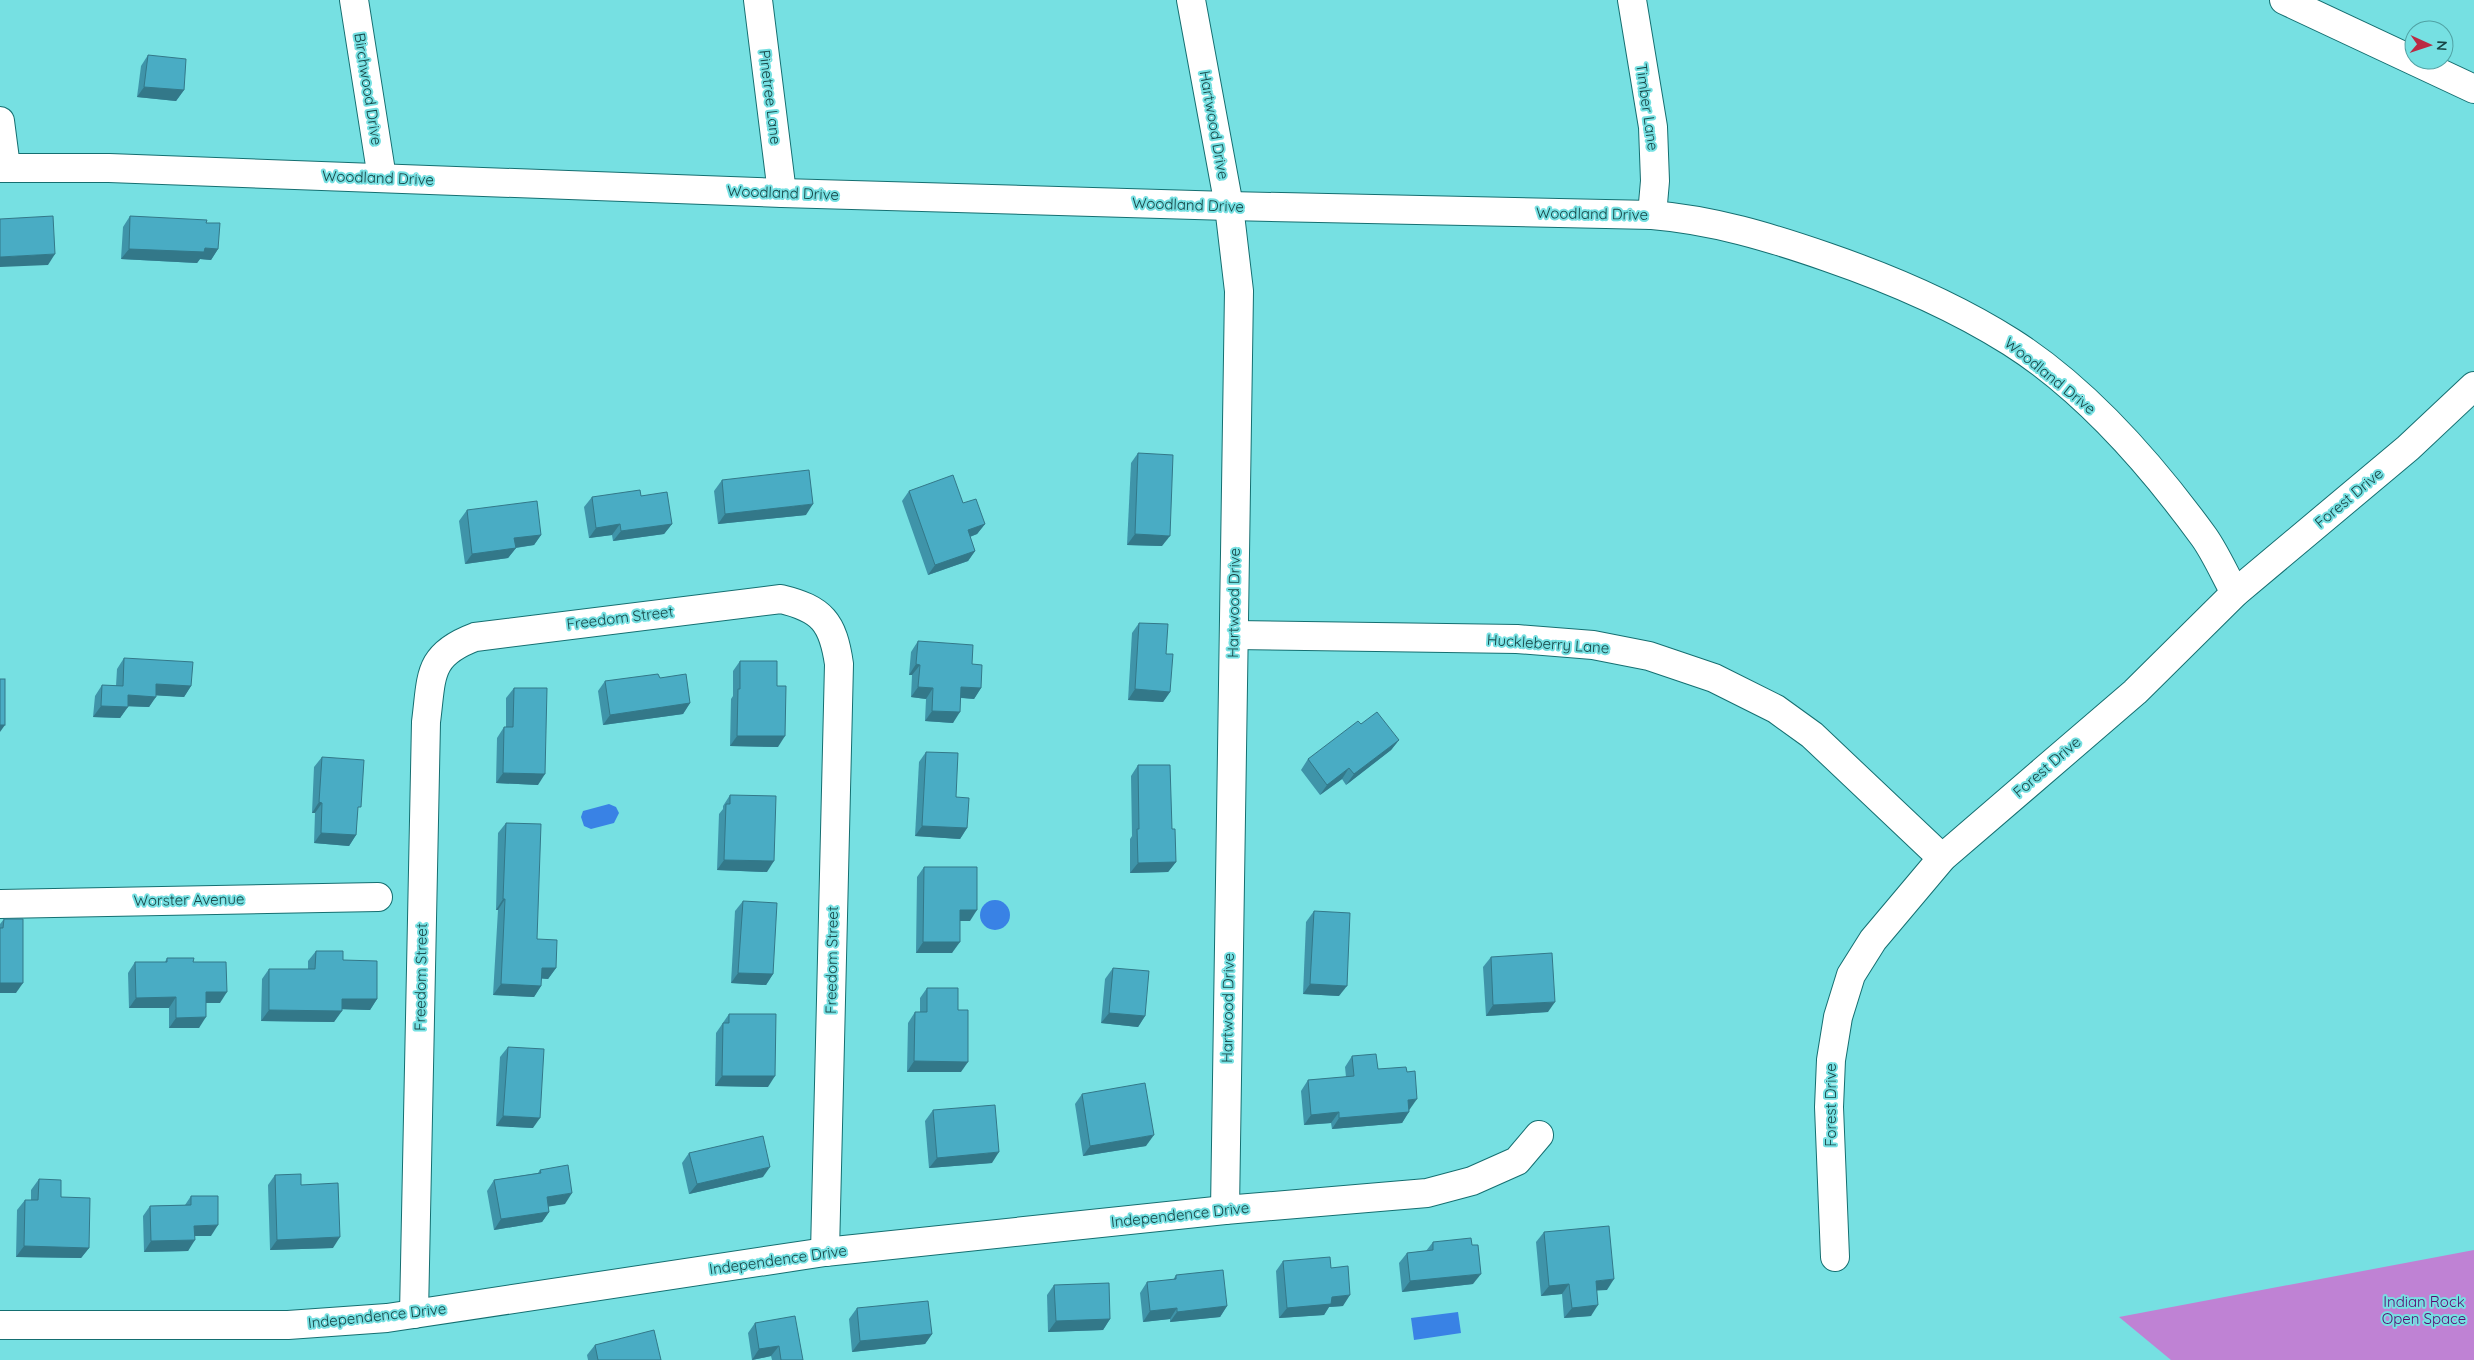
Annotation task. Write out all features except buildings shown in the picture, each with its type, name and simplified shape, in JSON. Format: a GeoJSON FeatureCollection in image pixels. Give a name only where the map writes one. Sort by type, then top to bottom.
{"type":"FeatureCollection","features":[{"type":"Feature","properties":{"kind":"street","name":"Birchwood Drive"},"geometry":{"type":"LineString","coordinates":[[354,0],[382,178]]}},
{"type":"Feature","properties":{"kind":"street","name":"Pinetree Lane"},"geometry":{"type":"LineString","coordinates":[[758,0],[782,193]]}},
{"type":"Feature","properties":{"kind":"street","name":"Hartwood Drive"},"geometry":{"type":"LineString","coordinates":[[1191,0],[1229,206],[1239,291],[1225,1210]]}},
{"type":"Feature","properties":{"kind":"street","name":"Timber Lane"},"geometry":{"type":"LineString","coordinates":[[1632,0],[1653,127],[1655,180],[1652,215]]}},
{"type":"Feature","properties":{"kind":"street"},"geometry":{"type":"LineString","coordinates":[[2284,0],[2474,89]]}},
{"type":"Feature","properties":{"kind":"street"},"geometry":{"type":"LineString","coordinates":[[0,121],[3,167]]}},
{"type":"Feature","properties":{"kind":"street","name":"Woodland Drive"},"geometry":{"type":"LineString","coordinates":[[3,167],[382,178],[782,193],[1229,206],[1652,215],[1691,218],[1728,226],[1831,258],[1899,284],[1958,311],[2013,343],[2063,382],[2110,425],[2205,538],[2235,593]]}},
{"type":"Feature","properties":{"kind":"street","name":"Forest Drive"},"geometry":{"type":"LineString","coordinates":[[1835,1257],[1829,1107],[1831,1060],[1838,1017],[1851,975],[1873,940],[1942,858],[2135,692],[2235,593],[2408,448],[2474,386]]}},
{"type":"Feature","properties":{"kind":"street","name":"Freedom Street"},"geometry":{"type":"LineString","coordinates":[[414,1314],[426,722],[431,682],[438,659],[454,645],[475,637],[781,598],[803,604],[822,618],[835,638],[839,673],[825,1252]]}},
{"type":"Feature","properties":{"kind":"street","name":"Huckleberry Lane"},"geometry":{"type":"LineString","coordinates":[[1234,635],[1517,639],[1593,645],[1649,656],[1714,678],[1776,709],[1812,734],[1942,858]]}},
{"type":"Feature","properties":{"kind":"street","name":"Worster Avenue"},"geometry":{"type":"LineString","coordinates":[[0,904],[378,897]]}},
{"type":"Feature","properties":{"kind":"street","name":"Independence Drive"},"geometry":{"type":"LineString","coordinates":[[0,1325],[288,1325],[414,1314],[825,1252],[1225,1210],[1427,1193],[1472,1181],[1517,1161],[1539,1136]]}},
{"type":"Feature","properties":{"kind":"green space","name":"Indian Rock Open Space"},"geometry":{"type":"Polygon","coordinates":[[[2474,1250],[2474,1360],[2171,1360],[2119,1317],[2474,1250]]]}},
{"type":"Feature","properties":{"kind":"water"},"geometry":{"type":"Polygon","coordinates":[[[609,804],[616,807],[619,813],[614,823],[591,829],[584,826],[581,817],[583,811],[609,804]]]}},
{"type":"Feature","properties":{"kind":"water"},"geometry":{"type":"Polygon","coordinates":[[[995,900],[1001,901],[1009,909],[1009,921],[1001,929],[995,930],[989,929],[981,921],[980,915],[981,909],[989,901],[995,900]]]}},
{"type":"Feature","properties":{"kind":"water"},"geometry":{"type":"Polygon","coordinates":[[[1458,1312],[1461,1333],[1414,1340],[1411,1318],[1458,1312]]]}}]}
